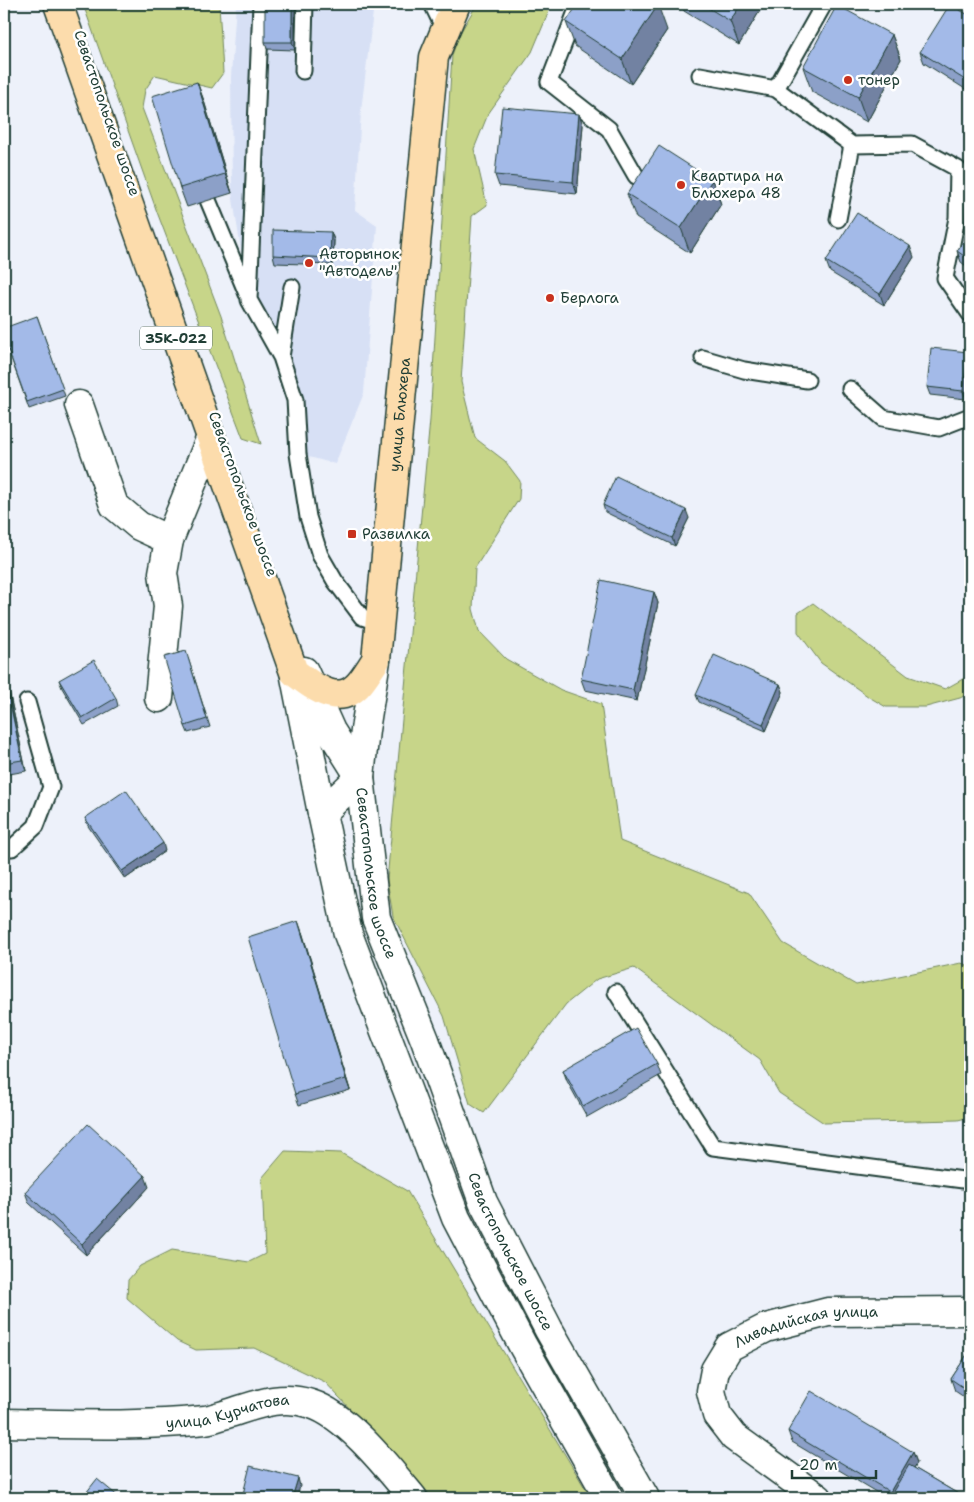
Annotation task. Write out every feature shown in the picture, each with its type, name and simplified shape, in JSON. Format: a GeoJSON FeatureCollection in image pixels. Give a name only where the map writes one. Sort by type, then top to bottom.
{"type":"FeatureCollection","features":[{"type":"Feature","properties":{"kind":"main road","name":"Севастопольское шоссе"},"geometry":{"type":"LineString","coordinates":[[58,4],[211,438],[302,674],[331,731],[360,777],[376,918],[424,1040],[483,1202],[549,1330],[645,1498]]}},
{"type":"Feature","properties":{"kind":"main road","name":"Севастопольское шоссе"},"geometry":{"type":"LineString","coordinates":[[69,4],[291,628],[302,674],[322,813],[348,934],[456,1218],[523,1346],[610,1498]]}},
{"type":"Feature","properties":{"kind":"main road","name":"улица Блюхера"},"geometry":{"type":"LineString","coordinates":[[360,777],[378,641],[434,57],[456,4]]}},
{"type":"Feature","properties":{"kind":"main road"},"geometry":{"type":"LineString","coordinates":[[79,405],[114,504],[139,526],[169,540]]}},
{"type":"Feature","properties":{"kind":"main road"},"geometry":{"type":"LineString","coordinates":[[159,698],[168,606],[163,573],[169,540],[211,438]]}},
{"type":"Feature","properties":{"kind":"main road"},"geometry":{"type":"LineString","coordinates":[[302,674],[314,688],[331,694],[346,694],[359,684],[378,641]]}},
{"type":"Feature","properties":{"kind":"main road"},"geometry":{"type":"LineString","coordinates":[[322,813],[360,777]]}},
{"type":"Feature","properties":{"kind":"main road","name":"Ливадийская улица"},"geometry":{"type":"LineString","coordinates":[[818,1498],[734,1437],[717,1415],[711,1391],[715,1370],[729,1348],[766,1328],[828,1312],[970,1311]]}},
{"type":"Feature","properties":{"kind":"main road","name":"улица Курчатова"},"geometry":{"type":"LineString","coordinates":[[4,1423],[85,1424],[206,1420],[267,1402],[288,1399],[313,1404],[342,1421],[382,1461],[413,1498]]}},
{"type":"Feature","properties":{"kind":"lane"},"geometry":{"type":"LineString","coordinates":[[249,300],[261,4]]}},
{"type":"Feature","properties":{"kind":"lane"},"geometry":{"type":"LineString","coordinates":[[303,71],[305,4]]}},
{"type":"Feature","properties":{"kind":"lane"},"geometry":{"type":"LineString","coordinates":[[432,4],[445,31]]}},
{"type":"Feature","properties":{"kind":"lane"},"geometry":{"type":"LineString","coordinates":[[579,4],[549,82],[609,128],[636,176]]}},
{"type":"Feature","properties":{"kind":"lane"},"geometry":{"type":"LineString","coordinates":[[776,89],[824,4]]}},
{"type":"Feature","properties":{"kind":"lane"},"geometry":{"type":"LineString","coordinates":[[700,75],[776,89],[852,145],[912,144],[958,169],[956,218],[945,278],[970,314]]}},
{"type":"Feature","properties":{"kind":"lane"},"geometry":{"type":"LineString","coordinates":[[838,219],[852,145]]}},
{"type":"Feature","properties":{"kind":"lane"},"geometry":{"type":"LineString","coordinates":[[208,200],[249,300],[281,357],[295,400],[298,454],[308,516],[320,555],[335,581],[378,641]]}},
{"type":"Feature","properties":{"kind":"lane"},"geometry":{"type":"LineString","coordinates":[[281,357],[292,287]]}},
{"type":"Feature","properties":{"kind":"lane"},"geometry":{"type":"LineString","coordinates":[[703,358],[744,370],[807,380]]}},
{"type":"Feature","properties":{"kind":"lane"},"geometry":{"type":"LineString","coordinates":[[850,389],[883,418],[939,428],[970,416]]}},
{"type":"Feature","properties":{"kind":"lane"},"geometry":{"type":"LineString","coordinates":[[4,847],[12,848],[36,826],[51,787],[27,702]]}},
{"type":"Feature","properties":{"kind":"lane"},"geometry":{"type":"LineString","coordinates":[[616,992],[713,1147],[970,1180]]}},
{"type":"Feature","properties":{"kind":"shaded area","name":"Авторынок \"Автодель\""},"geometry":{"type":"Polygon","coordinates":[[[236,4],[374,4],[361,111],[355,210],[377,225],[364,393],[335,464],[298,454],[295,400],[249,300],[232,193],[231,76],[236,4]]]}},
{"type":"Feature","properties":{"kind":"green space"},"geometry":{"type":"Polygon","coordinates":[[[83,4],[219,4],[223,73],[212,88],[155,75],[145,90],[142,108],[221,316],[261,444],[243,438],[157,212],[83,4]]]}},
{"type":"Feature","properties":{"kind":"green space"},"geometry":{"type":"Polygon","coordinates":[[[477,4],[552,4],[532,52],[488,114],[474,149],[487,205],[472,216],[461,382],[475,438],[505,461],[520,481],[519,499],[475,568],[473,609],[479,631],[506,659],[561,690],[601,704],[620,841],[749,893],[783,943],[856,985],[961,963],[970,966],[970,1117],[958,1120],[824,1123],[779,1093],[760,1060],[634,968],[597,979],[566,1004],[484,1113],[470,1104],[444,1016],[393,916],[387,880],[430,420],[452,55],[460,33],[477,4]]]}},
{"type":"Feature","properties":{"kind":"green space"},"geometry":{"type":"Polygon","coordinates":[[[813,603],[908,676],[945,689],[970,675],[970,693],[960,698],[926,707],[886,707],[821,663],[798,632],[798,613],[813,603]]]}},
{"type":"Feature","properties":{"kind":"green space"},"geometry":{"type":"Polygon","coordinates":[[[285,1151],[341,1153],[407,1191],[591,1498],[433,1498],[325,1382],[254,1348],[196,1350],[177,1341],[127,1298],[128,1280],[140,1266],[172,1250],[249,1262],[265,1254],[262,1178],[285,1151]]]}},
{"type":"Feature","properties":{"kind":"building"},"geometry":{"type":"Polygon","coordinates":[[[265,4],[292,4],[292,42],[265,42],[265,4]]]}},
{"type":"Feature","properties":{"kind":"building"},"geometry":{"type":"Polygon","coordinates":[[[578,4],[658,5],[622,59],[566,22],[578,4]]]}},
{"type":"Feature","properties":{"kind":"building"},"geometry":{"type":"Polygon","coordinates":[[[702,4],[741,4],[730,21],[702,4]]]}},
{"type":"Feature","properties":{"kind":"building"},"geometry":{"type":"Polygon","coordinates":[[[950,4],[970,16],[970,83],[920,52],[950,4]]]}},
{"type":"Feature","properties":{"kind":"building"},"geometry":{"type":"Polygon","coordinates":[[[837,5],[892,35],[858,97],[803,67],[837,5]]]}},
{"type":"Feature","properties":{"kind":"building"},"geometry":{"type":"Polygon","coordinates":[[[197,82],[225,174],[180,188],[152,96],[197,82]]]}},
{"type":"Feature","properties":{"kind":"building"},"geometry":{"type":"Polygon","coordinates":[[[502,107],[579,114],[573,182],[495,175],[502,107]]]}},
{"type":"Feature","properties":{"kind":"building"},"geometry":{"type":"Polygon","coordinates":[[[659,146],[712,180],[681,228],[627,194],[659,146]]]}},
{"type":"Feature","properties":{"kind":"building"},"geometry":{"type":"Polygon","coordinates":[[[857,213],[910,246],[880,294],[826,261],[857,213]]]}},
{"type":"Feature","properties":{"kind":"building"},"geometry":{"type":"Polygon","coordinates":[[[273,230],[331,232],[330,258],[273,255],[273,230]]]}},
{"type":"Feature","properties":{"kind":"building"},"geometry":{"type":"Polygon","coordinates":[[[970,232],[970,260],[957,251],[970,232]]]}},
{"type":"Feature","properties":{"kind":"building"},"geometry":{"type":"Polygon","coordinates":[[[37,316],[63,389],[27,402],[4,338],[4,328],[37,316]]]}},
{"type":"Feature","properties":{"kind":"building"},"geometry":{"type":"Polygon","coordinates":[[[931,348],[968,352],[963,391],[927,387],[931,348]]]}},
{"type":"Feature","properties":{"kind":"building"},"geometry":{"type":"Polygon","coordinates":[[[616,476],[686,510],[672,538],[603,505],[616,476]]]}},
{"type":"Feature","properties":{"kind":"building"},"geometry":{"type":"Polygon","coordinates":[[[601,580],[654,592],[633,690],[581,679],[601,580]]]}},
{"type":"Feature","properties":{"kind":"building"},"geometry":{"type":"Polygon","coordinates":[[[186,651],[207,719],[185,726],[164,657],[186,651]]]}},
{"type":"Feature","properties":{"kind":"building"},"geometry":{"type":"Polygon","coordinates":[[[714,655],[780,684],[763,724],[696,695],[714,655]]]}},
{"type":"Feature","properties":{"kind":"building"},"geometry":{"type":"Polygon","coordinates":[[[94,660],[116,698],[82,718],[59,680],[94,660]]]}},
{"type":"Feature","properties":{"kind":"building"},"geometry":{"type":"Polygon","coordinates":[[[4,675],[22,760],[4,763],[4,675]]]}},
{"type":"Feature","properties":{"kind":"building"},"geometry":{"type":"Polygon","coordinates":[[[126,790],[163,843],[122,871],[85,818],[126,790]]]}},
{"type":"Feature","properties":{"kind":"building"},"geometry":{"type":"Polygon","coordinates":[[[298,921],[346,1079],[295,1094],[248,937],[298,921]]]}},
{"type":"Feature","properties":{"kind":"building"},"geometry":{"type":"Polygon","coordinates":[[[636,1028],[657,1064],[583,1106],[563,1070],[636,1028]]]}},
{"type":"Feature","properties":{"kind":"building"},"geometry":{"type":"Polygon","coordinates":[[[88,1124],[145,1176],[82,1244],[25,1192],[88,1124]]]}},
{"type":"Feature","properties":{"kind":"building"},"geometry":{"type":"Polygon","coordinates":[[[970,1350],[970,1392],[951,1379],[970,1350]]]}},
{"type":"Feature","properties":{"kind":"building"},"geometry":{"type":"Polygon","coordinates":[[[811,1391],[913,1452],[890,1492],[788,1431],[811,1391]]]}},
{"type":"Feature","properties":{"kind":"building"},"geometry":{"type":"Polygon","coordinates":[[[909,1465],[965,1498],[889,1498],[909,1465]]]}},
{"type":"Feature","properties":{"kind":"building"},"geometry":{"type":"Polygon","coordinates":[[[250,1466],[298,1478],[292,1498],[242,1498],[250,1466]]]}},
{"type":"Feature","properties":{"kind":"building"},"geometry":{"type":"Polygon","coordinates":[[[97,1479],[120,1498],[82,1498],[97,1479]]]}},
{"type":"Feature","properties":{"kind":"place","name":"тонер"},"geometry":{"type":"Point","coordinates":[848,80]}},
{"type":"Feature","properties":{"kind":"place","name":"Квартира на Блюхера 48"},"geometry":{"type":"Point","coordinates":[681,185]}},
{"type":"Feature","properties":{"kind":"place","name":"Авторынок \"Автодель\""},"geometry":{"type":"Point","coordinates":[309,263]}},
{"type":"Feature","properties":{"kind":"place","name":"Берлога"},"geometry":{"type":"Point","coordinates":[550,298]}},
{"type":"Feature","properties":{"kind":"place","name":"Развилка"},"geometry":{"type":"Point","coordinates":[352,534]}}]}
